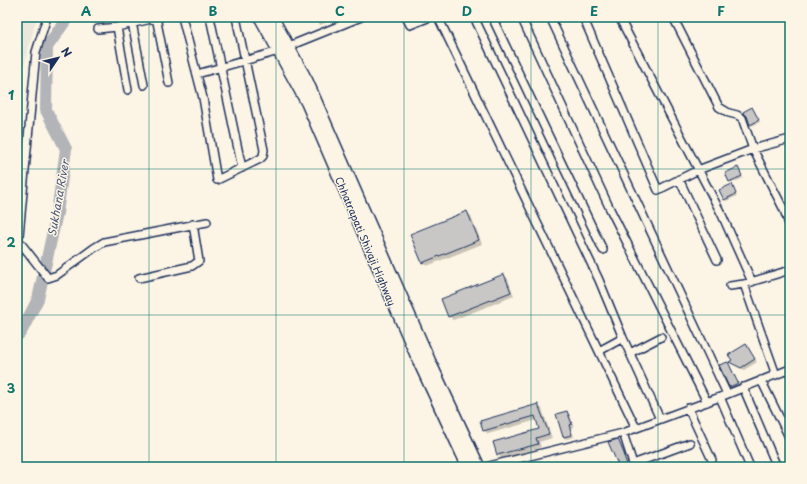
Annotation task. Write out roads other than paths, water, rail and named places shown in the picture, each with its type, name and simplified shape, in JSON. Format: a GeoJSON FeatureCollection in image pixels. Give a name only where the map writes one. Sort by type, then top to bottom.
{"type":"FeatureCollection","features":[{"type":"Feature","properties":{"kind":"main road","name":"Chhatrapati Shivaji Highway"},"geometry":{"type":"LineString","coordinates":[[260,17],[307,81],[430,362],[479,467]]}},
{"type":"Feature","properties":{"kind":"main road","name":"Chhatrapati Shivaji Highway"},"geometry":{"type":"LineString","coordinates":[[272,17],[307,103],[420,364],[468,467]]}},
{"type":"Feature","properties":{"kind":"street"},"geometry":{"type":"LineString","coordinates":[[17,257],[36,52],[48,17]]}},
{"type":"Feature","properties":{"kind":"street"},"geometry":{"type":"LineString","coordinates":[[98,30],[117,27],[131,20],[158,17],[169,83]]}},
{"type":"Feature","properties":{"kind":"street"},"geometry":{"type":"LineString","coordinates":[[182,17],[203,98],[217,180],[260,159],[263,156],[264,150],[236,17]]}},
{"type":"Feature","properties":{"kind":"street"},"geometry":{"type":"LineString","coordinates":[[210,17],[242,168]]}},
{"type":"Feature","properties":{"kind":"street"},"geometry":{"type":"LineString","coordinates":[[197,74],[284,48],[361,17]]}},
{"type":"Feature","properties":{"kind":"street"},"geometry":{"type":"LineString","coordinates":[[406,17],[410,25],[430,17]]}},
{"type":"Feature","properties":{"kind":"street"},"geometry":{"type":"LineString","coordinates":[[438,17],[636,428]]}},
{"type":"Feature","properties":{"kind":"street"},"geometry":{"type":"LineString","coordinates":[[474,17],[599,280],[623,338],[660,419]]}},
{"type":"Feature","properties":{"kind":"street"},"geometry":{"type":"LineString","coordinates":[[492,17],[603,250]]}},
{"type":"Feature","properties":{"kind":"street"},"geometry":{"type":"LineString","coordinates":[[521,17],[610,209],[707,402]]}},
{"type":"Feature","properties":{"kind":"street"},"geometry":{"type":"LineString","coordinates":[[550,17],[727,394]]}},
{"type":"Feature","properties":{"kind":"street"},"geometry":{"type":"LineString","coordinates":[[583,17],[658,190],[698,170],[753,149],[790,139]]}},
{"type":"Feature","properties":{"kind":"street"},"geometry":{"type":"LineString","coordinates":[[619,17],[722,215],[752,282]]}},
{"type":"Feature","properties":{"kind":"street"},"geometry":{"type":"LineString","coordinates":[[673,17],[719,107],[729,113],[737,114],[742,118],[753,149],[787,209],[790,226]]}},
{"type":"Feature","properties":{"kind":"street"},"geometry":{"type":"LineString","coordinates":[[131,20],[144,85]]}},
{"type":"Feature","properties":{"kind":"street"},"geometry":{"type":"LineString","coordinates":[[117,27],[128,90]]}},
{"type":"Feature","properties":{"kind":"street"},"geometry":{"type":"LineString","coordinates":[[679,179],[717,260]]}},
{"type":"Feature","properties":{"kind":"street"},"geometry":{"type":"LineString","coordinates":[[19,240],[48,278],[58,275],[104,242],[207,222]]}},
{"type":"Feature","properties":{"kind":"street"},"geometry":{"type":"LineString","coordinates":[[139,278],[192,266],[199,261],[193,224]]}},
{"type":"Feature","properties":{"kind":"street"},"geometry":{"type":"LineString","coordinates":[[730,286],[752,282],[790,270]]}},
{"type":"Feature","properties":{"kind":"street"},"geometry":{"type":"LineString","coordinates":[[744,284],[776,375]]}},
{"type":"Feature","properties":{"kind":"street"},"geometry":{"type":"LineString","coordinates":[[630,353],[661,337]]}},
{"type":"Feature","properties":{"kind":"street"},"geometry":{"type":"LineString","coordinates":[[599,351],[623,338]]}},
{"type":"Feature","properties":{"kind":"street"},"geometry":{"type":"LineString","coordinates":[[485,467],[623,433],[688,408],[720,398],[761,380],[789,372]]}},
{"type":"Feature","properties":{"kind":"street"},"geometry":{"type":"LineString","coordinates":[[761,380],[790,439]]}},
{"type":"Feature","properties":{"kind":"street"},"geometry":{"type":"LineString","coordinates":[[743,387],[777,467]]}},
{"type":"Feature","properties":{"kind":"street"},"geometry":{"type":"LineString","coordinates":[[720,398],[750,467]]}},
{"type":"Feature","properties":{"kind":"street"},"geometry":{"type":"LineString","coordinates":[[688,408],[712,460]]}},
{"type":"Feature","properties":{"kind":"street"},"geometry":{"type":"LineString","coordinates":[[623,433],[634,466],[690,442]]}},
{"type":"Feature","properties":{"kind":"waterway","name":"Sukhana River"},"geometry":{"type":"LineString","coordinates":[[17,336],[21,332],[38,299],[57,213],[66,149],[46,110],[47,47],[68,17]]}}]}
